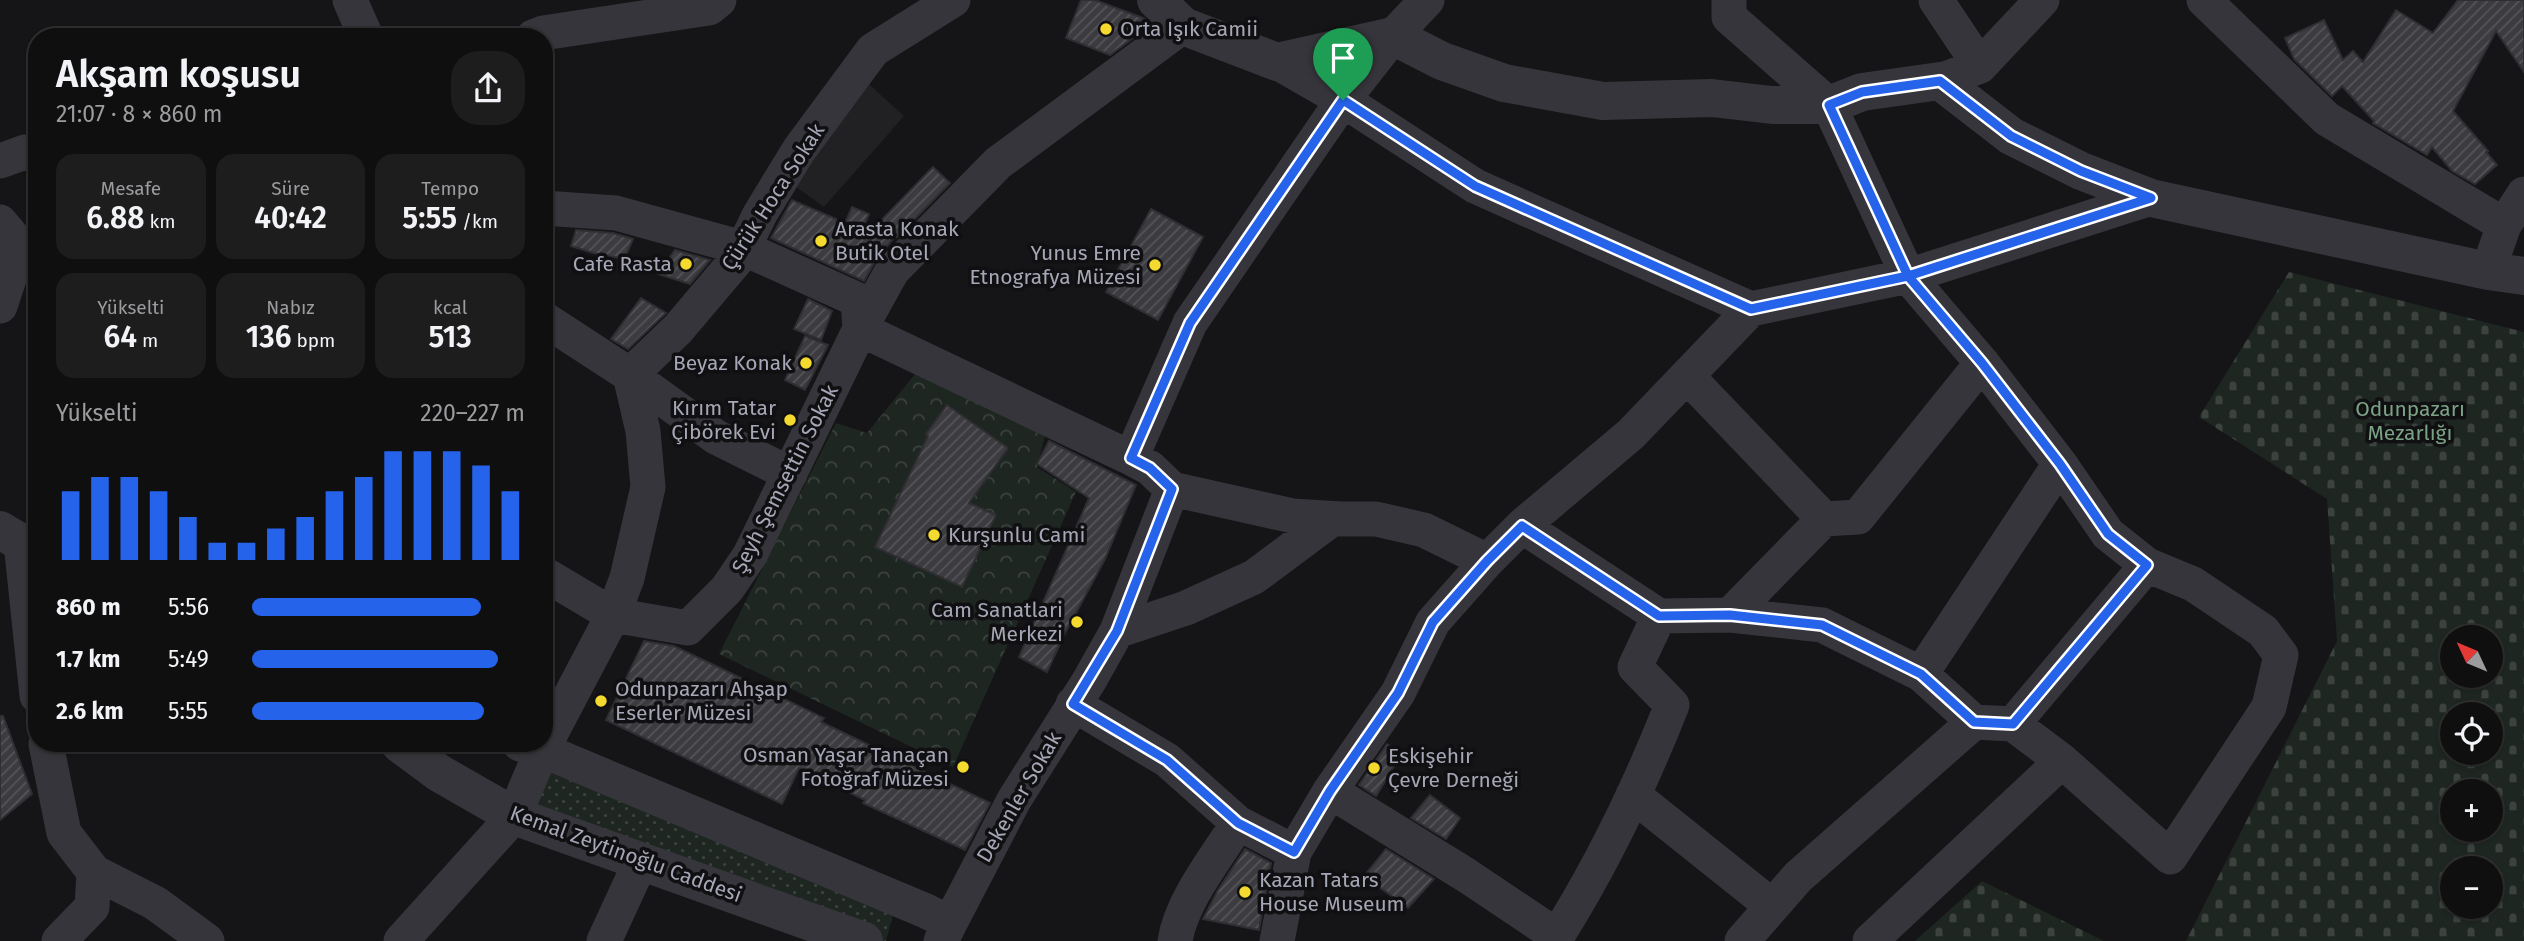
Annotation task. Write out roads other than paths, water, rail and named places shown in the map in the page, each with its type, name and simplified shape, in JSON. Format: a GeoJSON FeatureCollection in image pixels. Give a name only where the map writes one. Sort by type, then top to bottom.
{"type":"FeatureCollection","features":[{"type":"Feature","properties":{"kind":"street"},"geometry":{"type":"LineString","coordinates":[[350,0],[362,28]]}},
{"type":"Feature","properties":{"kind":"street"},"geometry":{"type":"LineString","coordinates":[[553,31],[709,8],[719,0]]}},
{"type":"Feature","properties":{"kind":"street","name":"Çürük Hoca Sokak"},"geometry":{"type":"LineString","coordinates":[[630,375],[678,329],[738,257],[760,214],[799,150],[873,50],[953,0]]}},
{"type":"Feature","properties":{"kind":"street"},"geometry":{"type":"LineString","coordinates":[[1156,0],[1183,26],[1277,62],[1343,100],[1475,186],[1751,309]]}},
{"type":"Feature","properties":{"kind":"street"},"geometry":{"type":"LineString","coordinates":[[1131,458],[1190,323],[1343,100],[1393,36],[1427,0]]}},
{"type":"Feature","properties":{"kind":"street"},"geometry":{"type":"LineString","coordinates":[[1522,526],[1659,616],[1730,615],[1822,625],[1921,674],[1974,722],[2013,724],[2062,761],[2170,857],[2269,707],[2281,655],[2263,631],[2193,584],[2147,565],[2108,534],[2060,464],[1982,363],[1908,276],[1829,105],[1729,18],[1729,0]]}},
{"type":"Feature","properties":{"kind":"street"},"geometry":{"type":"LineString","coordinates":[[1936,0],[1980,66]]}},
{"type":"Feature","properties":{"kind":"street"},"geometry":{"type":"LineString","coordinates":[[1277,62],[1393,36],[1442,61],[1504,83],[1603,101],[1712,98],[1772,105],[1829,105],[1862,92],[1940,81],[1980,66],[2042,0]]}},
{"type":"Feature","properties":{"kind":"street"},"geometry":{"type":"LineString","coordinates":[[2204,0],[2327,119],[2504,225]]}},
{"type":"Feature","properties":{"kind":"street","name":"Şeyh Şemsettin Sokak"},"geometry":{"type":"LineString","coordinates":[[553,579],[613,615],[688,628],[727,589],[750,555],[860,329],[892,271],[998,163],[1183,26]]}},
{"type":"Feature","properties":{"kind":"street"},"geometry":{"type":"LineString","coordinates":[[1940,81],[2011,136],[2081,171],[2151,198],[2506,274],[2504,225],[2524,194]]}},
{"type":"Feature","properties":{"kind":"street"},"geometry":{"type":"LineString","coordinates":[[0,161],[28,152]]}},
{"type":"Feature","properties":{"kind":"street"},"geometry":{"type":"LineString","coordinates":[[1277,941],[1294,852],[1330,791],[1398,693],[1433,622],[1522,526],[1631,434],[1751,309],[1908,276],[2151,198]]}},
{"type":"Feature","properties":{"kind":"street"},"geometry":{"type":"LineString","coordinates":[[553,209],[616,214],[743,248],[858,300],[860,329],[1131,458],[1150,468],[1172,489],[1293,516],[1376,519],[1424,530],[1487,561]]}},
{"type":"Feature","properties":{"kind":"street"},"geometry":{"type":"LineString","coordinates":[[0,306],[16,258],[8,232]]}},
{"type":"Feature","properties":{"kind":"street"},"geometry":{"type":"LineString","coordinates":[[553,325],[630,375],[716,437],[790,474]]}},
{"type":"Feature","properties":{"kind":"street"},"geometry":{"type":"LineString","coordinates":[[1730,615],[1824,519],[1858,517],[1982,363]]}},
{"type":"Feature","properties":{"kind":"street"},"geometry":{"type":"LineString","coordinates":[[553,710],[613,615],[627,578],[648,487],[643,431],[630,375]]}},
{"type":"Feature","properties":{"kind":"street"},"geometry":{"type":"LineString","coordinates":[[1687,376],[1824,519]]}},
{"type":"Feature","properties":{"kind":"street"},"geometry":{"type":"LineString","coordinates":[[1921,674],[2060,464]]}},
{"type":"Feature","properties":{"kind":"street","name":"Dekenler Sokak"},"geometry":{"type":"LineString","coordinates":[[946,932],[1014,800],[1117,631],[1172,489]]}},
{"type":"Feature","properties":{"kind":"street"},"geometry":{"type":"LineString","coordinates":[[1117,631],[1186,608],[1254,577],[1332,519]]}},
{"type":"Feature","properties":{"kind":"street"},"geometry":{"type":"LineString","coordinates":[[19,542],[28,619]]}},
{"type":"Feature","properties":{"kind":"street"},"geometry":{"type":"LineString","coordinates":[[2013,724],[2147,565]]}},
{"type":"Feature","properties":{"kind":"street"},"geometry":{"type":"LineString","coordinates":[[1330,791],[1466,875],[1556,939],[1633,795],[1672,705],[1635,667],[1659,616]]}},
{"type":"Feature","properties":{"kind":"street"},"geometry":{"type":"LineString","coordinates":[[1073,704],[1167,760],[1238,823],[1294,852]]}},
{"type":"Feature","properties":{"kind":"street"},"geometry":{"type":"LineString","coordinates":[[1741,941],[1798,877],[1974,722]]}},
{"type":"Feature","properties":{"kind":"street"},"geometry":{"type":"LineString","coordinates":[[48,752],[64,833],[94,872],[155,903],[207,941]]}},
{"type":"Feature","properties":{"kind":"street","name":"Kemal Zeytinoğlu Caddesi"},"geometry":{"type":"LineString","coordinates":[[411,752],[439,773],[514,816],[864,941]]}},
{"type":"Feature","properties":{"kind":"street"},"geometry":{"type":"LineString","coordinates":[[401,941],[514,816],[529,752]]}},
{"type":"Feature","properties":{"kind":"street"},"geometry":{"type":"LineString","coordinates":[[541,752],[946,932]]}},
{"type":"Feature","properties":{"kind":"street"},"geometry":{"type":"LineString","coordinates":[[1870,941],[2062,761]]}},
{"type":"Feature","properties":{"kind":"street"},"geometry":{"type":"LineString","coordinates":[[1633,795],[1772,906]]}},
{"type":"Feature","properties":{"kind":"street"},"geometry":{"type":"LineString","coordinates":[[1175,941],[1177,926],[1192,897],[1238,823]]}},
{"type":"Feature","properties":{"kind":"street"},"geometry":{"type":"LineString","coordinates":[[604,941],[641,861]]}},
{"type":"Feature","properties":{"kind":"street"},"geometry":{"type":"LineString","coordinates":[[58,941],[92,907],[94,872]]}},
{"type":"Feature","properties":{"kind":"place","name":"Orta Işık Camii"},"geometry":{"type":"Point","coordinates":[1106,29]}},
{"type":"Feature","properties":{"kind":"place","name":"Arasta Konak Butik Otel"},"geometry":{"type":"Point","coordinates":[821,241]}},
{"type":"Feature","properties":{"kind":"place","name":"Cafe Rasta"},"geometry":{"type":"Point","coordinates":[686,264]}},
{"type":"Feature","properties":{"kind":"place","name":"Yunus Emre Etnografya Müzesi"},"geometry":{"type":"Point","coordinates":[1155,265]}},
{"type":"Feature","properties":{"kind":"place","name":"Beyaz Konak"},"geometry":{"type":"Point","coordinates":[806,363]}},
{"type":"Feature","properties":{"kind":"place","name":"Kırım Tatar Çibörek Evi"},"geometry":{"type":"Point","coordinates":[790,420]}},
{"type":"Feature","properties":{"kind":"place","name":"Kurşunlu Cami"},"geometry":{"type":"Point","coordinates":[934,535]}},
{"type":"Feature","properties":{"kind":"place","name":"Cam Sanatlari Merkezi"},"geometry":{"type":"Point","coordinates":[1077,622]}},
{"type":"Feature","properties":{"kind":"place","name":"Odunpazarı Ahşap Eserler Müzesi"},"geometry":{"type":"Point","coordinates":[601,701]}},
{"type":"Feature","properties":{"kind":"place","name":"Osman Yaşar Tanaçan Fotoğraf Müzesi"},"geometry":{"type":"Point","coordinates":[963,767]}},
{"type":"Feature","properties":{"kind":"place","name":"Eskişehir Çevre Derneği"},"geometry":{"type":"Point","coordinates":[1374,768]}},
{"type":"Feature","properties":{"kind":"place","name":"Kazan Tatars House Museum"},"geometry":{"type":"Point","coordinates":[1245,892]}},
{"type":"Feature","properties":{"kind":"park label","name":"Odunpazarı Mezarlığı"},"geometry":{"type":"Point","coordinates":[2410,421]}}]}
